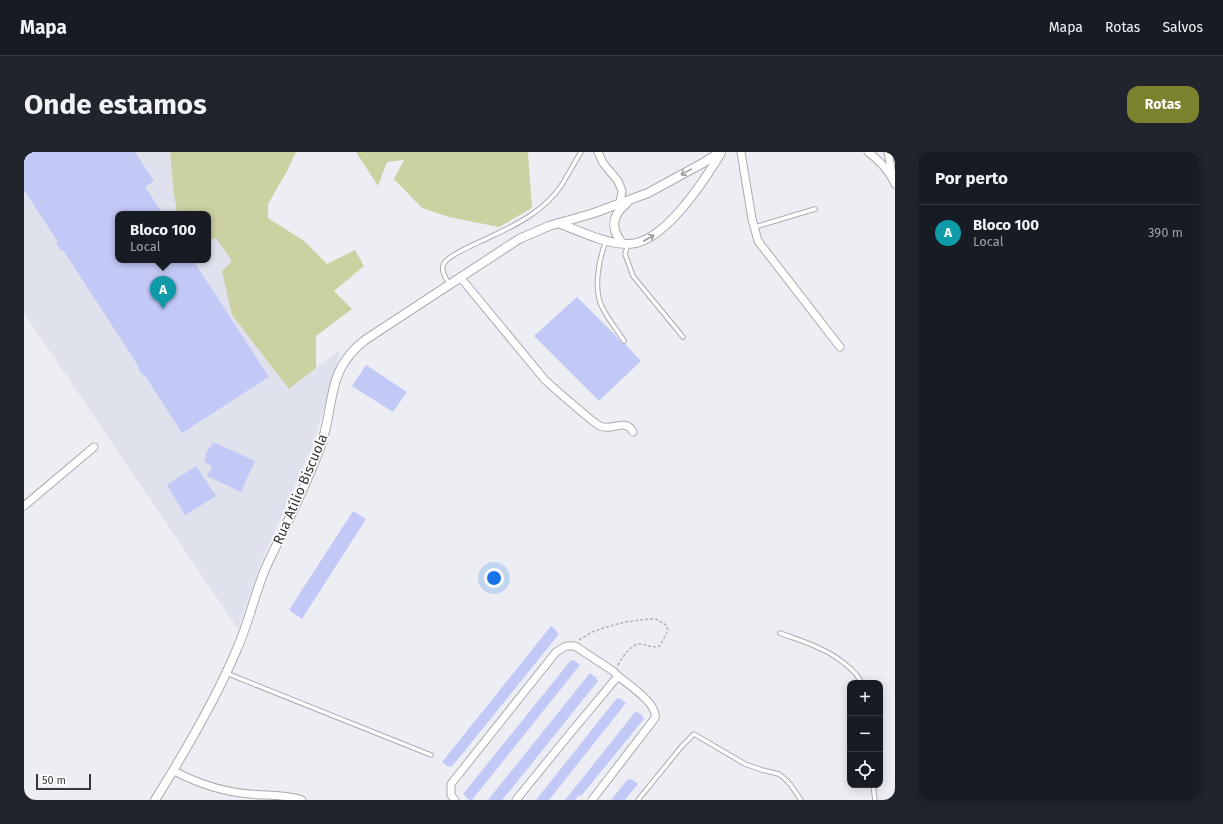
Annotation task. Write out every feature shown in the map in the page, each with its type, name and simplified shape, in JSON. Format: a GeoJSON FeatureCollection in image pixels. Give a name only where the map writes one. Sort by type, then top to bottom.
{"type":"FeatureCollection","features":[{"type":"Feature","properties":{"kind":"street"},"geometry":{"type":"LineString","coordinates":[[598,152],[603,163],[615,178],[622,191],[620,203]]}},
{"type":"Feature","properties":{"kind":"street","name":"Rua Atílio Biscuola"},"geometry":{"type":"LineString","coordinates":[[558,223],[606,241],[625,244],[640,243],[667,225],[695,191],[721,152]]}},
{"type":"Feature","properties":{"kind":"street","name":"Rua Atílio Biscuola"},"geometry":{"type":"LineString","coordinates":[[155,800],[174,771],[226,673],[245,629],[264,571],[305,485],[320,449],[325,434],[335,379],[343,363],[356,347],[519,239],[540,229],[633,199],[664,184],[721,152]]}},
{"type":"Feature","properties":{"kind":"street"},"geometry":{"type":"LineString","coordinates":[[741,152],[754,227],[758,241],[840,347]]}},
{"type":"Feature","properties":{"kind":"street"},"geometry":{"type":"LineString","coordinates":[[868,152],[880,163],[894,182]]}},
{"type":"Feature","properties":{"kind":"street"},"geometry":{"type":"LineString","coordinates":[[888,152],[894,182]]}},
{"type":"Feature","properties":{"kind":"street"},"geometry":{"type":"LineString","coordinates":[[625,244],[616,232],[615,219],[620,209],[633,199]]}},
{"type":"Feature","properties":{"kind":"street"},"geometry":{"type":"LineString","coordinates":[[460,277],[545,380],[598,426],[611,428],[626,425],[630,427],[633,432]]}},
{"type":"Feature","properties":{"kind":"street"},"geometry":{"type":"LineString","coordinates":[[24,506],[94,448]]}},
{"type":"Feature","properties":{"kind":"street"},"geometry":{"type":"LineString","coordinates":[[455,800],[451,795],[451,784],[556,652],[566,646],[575,646],[616,673],[652,705],[656,713],[655,718],[592,800]]}},
{"type":"Feature","properties":{"kind":"street"},"geometry":{"type":"LineString","coordinates":[[516,800],[568,736],[616,673]]}},
{"type":"Feature","properties":{"kind":"street"},"geometry":{"type":"LineString","coordinates":[[174,771],[186,777],[251,797],[278,795],[302,800]]}},
{"type":"Feature","properties":{"kind":"lane"},"geometry":{"type":"LineString","coordinates":[[449,284],[442,268],[444,263],[452,256],[532,215],[549,200],[560,187],[581,152]]}},
{"type":"Feature","properties":{"kind":"lane"},"geometry":{"type":"LineString","coordinates":[[754,227],[815,209]]}},
{"type":"Feature","properties":{"kind":"lane"},"geometry":{"type":"LineString","coordinates":[[606,241],[602,252],[598,275],[598,289],[602,306],[624,341]]}},
{"type":"Feature","properties":{"kind":"lane"},"geometry":{"type":"LineString","coordinates":[[625,244],[625,254],[633,276],[683,337]]}},
{"type":"Feature","properties":{"kind":"lane"},"geometry":{"type":"LineString","coordinates":[[780,633],[822,649],[853,670],[860,680]]}},
{"type":"Feature","properties":{"kind":"lane"},"geometry":{"type":"LineString","coordinates":[[226,673],[431,755]]}},
{"type":"Feature","properties":{"kind":"lane"},"geometry":{"type":"LineString","coordinates":[[638,800],[682,746],[694,734],[745,764],[779,774],[790,784],[801,800]]}},
{"type":"Feature","properties":{"kind":"lane"},"geometry":{"type":"LineString","coordinates":[[873,788],[875,800]]}},
{"type":"Feature","properties":{"kind":"path"},"geometry":{"type":"LineString","coordinates":[[575,646],[577,641],[592,632],[614,625],[656,619],[666,625],[668,630],[660,646],[652,648],[640,644],[634,646],[616,673]]}},
{"type":"Feature","properties":{"kind":"shaded area"},"geometry":{"type":"Polygon","coordinates":[[[24,152],[170,152],[177,211],[115,211],[115,263],[211,263],[211,240],[216,238],[232,261],[289,389],[341,349],[313,445],[262,560],[238,629],[24,313],[24,152]]]}},
{"type":"Feature","properties":{"kind":"green space"},"geometry":{"type":"Polygon","coordinates":[[[170,152],[296,152],[268,204],[268,218],[304,241],[327,264],[355,250],[364,266],[334,291],[352,309],[316,336],[316,368],[289,389],[232,315],[222,271],[232,261],[216,238],[211,240],[211,211],[177,211],[170,152]]]}},
{"type":"Feature","properties":{"kind":"green space"},"geometry":{"type":"Polygon","coordinates":[[[356,152],[528,152],[532,208],[499,227],[449,217],[422,208],[394,179],[404,160],[387,162],[378,186],[356,152]]]}},
{"type":"Feature","properties":{"kind":"building"},"geometry":{"type":"Polygon","coordinates":[[[24,152],[135,152],[154,181],[145,187],[161,211],[115,211],[115,263],[195,263],[269,377],[182,433],[144,374],[142,375],[138,368],[139,367],[63,250],[61,251],[56,243],[58,242],[24,190],[24,152]]]}},
{"type":"Feature","properties":{"kind":"building"},"geometry":{"type":"Polygon","coordinates":[[[577,297],[641,361],[599,401],[534,336],[577,297]]]}},
{"type":"Feature","properties":{"kind":"building"},"geometry":{"type":"Polygon","coordinates":[[[366,365],[407,392],[393,412],[352,386],[366,365]]]}},
{"type":"Feature","properties":{"kind":"building"},"geometry":{"type":"Polygon","coordinates":[[[213,442],[255,461],[241,492],[207,476],[212,466],[204,462],[207,456],[205,455],[213,442]]]}},
{"type":"Feature","properties":{"kind":"building"},"geometry":{"type":"Polygon","coordinates":[[[196,466],[216,496],[185,515],[167,485],[196,466]]]}},
{"type":"Feature","properties":{"kind":"building"},"geometry":{"type":"Polygon","coordinates":[[[353,511],[366,519],[302,619],[289,610],[353,511]]]}},
{"type":"Feature","properties":{"kind":"building"},"geometry":{"type":"Polygon","coordinates":[[[551,626],[559,634],[459,758],[451,767],[448,767],[442,762],[551,626]]]}},
{"type":"Feature","properties":{"kind":"building"},"geometry":{"type":"Polygon","coordinates":[[[571,660],[574,660],[580,665],[472,800],[469,800],[463,794],[571,660]]]}},
{"type":"Feature","properties":{"kind":"building"},"geometry":{"type":"Polygon","coordinates":[[[590,673],[597,678],[596,679],[598,681],[509,792],[502,800],[488,800],[590,673]]]}},
{"type":"Feature","properties":{"kind":"building"},"geometry":{"type":"Polygon","coordinates":[[[617,698],[620,698],[626,703],[549,800],[536,800],[617,698]]]}},
{"type":"Feature","properties":{"kind":"building"},"geometry":{"type":"Polygon","coordinates":[[[636,711],[643,716],[642,717],[644,719],[581,796],[579,795],[575,800],[565,800],[636,711]]]}},
{"type":"Feature","properties":{"kind":"building"},"geometry":{"type":"Polygon","coordinates":[[[628,779],[631,779],[638,784],[625,800],[611,800],[628,779]]]}},
{"type":"Feature","properties":{"kind":"place","name":"Bloco 100"},"geometry":{"type":"Point","coordinates":[163,309]}}]}
